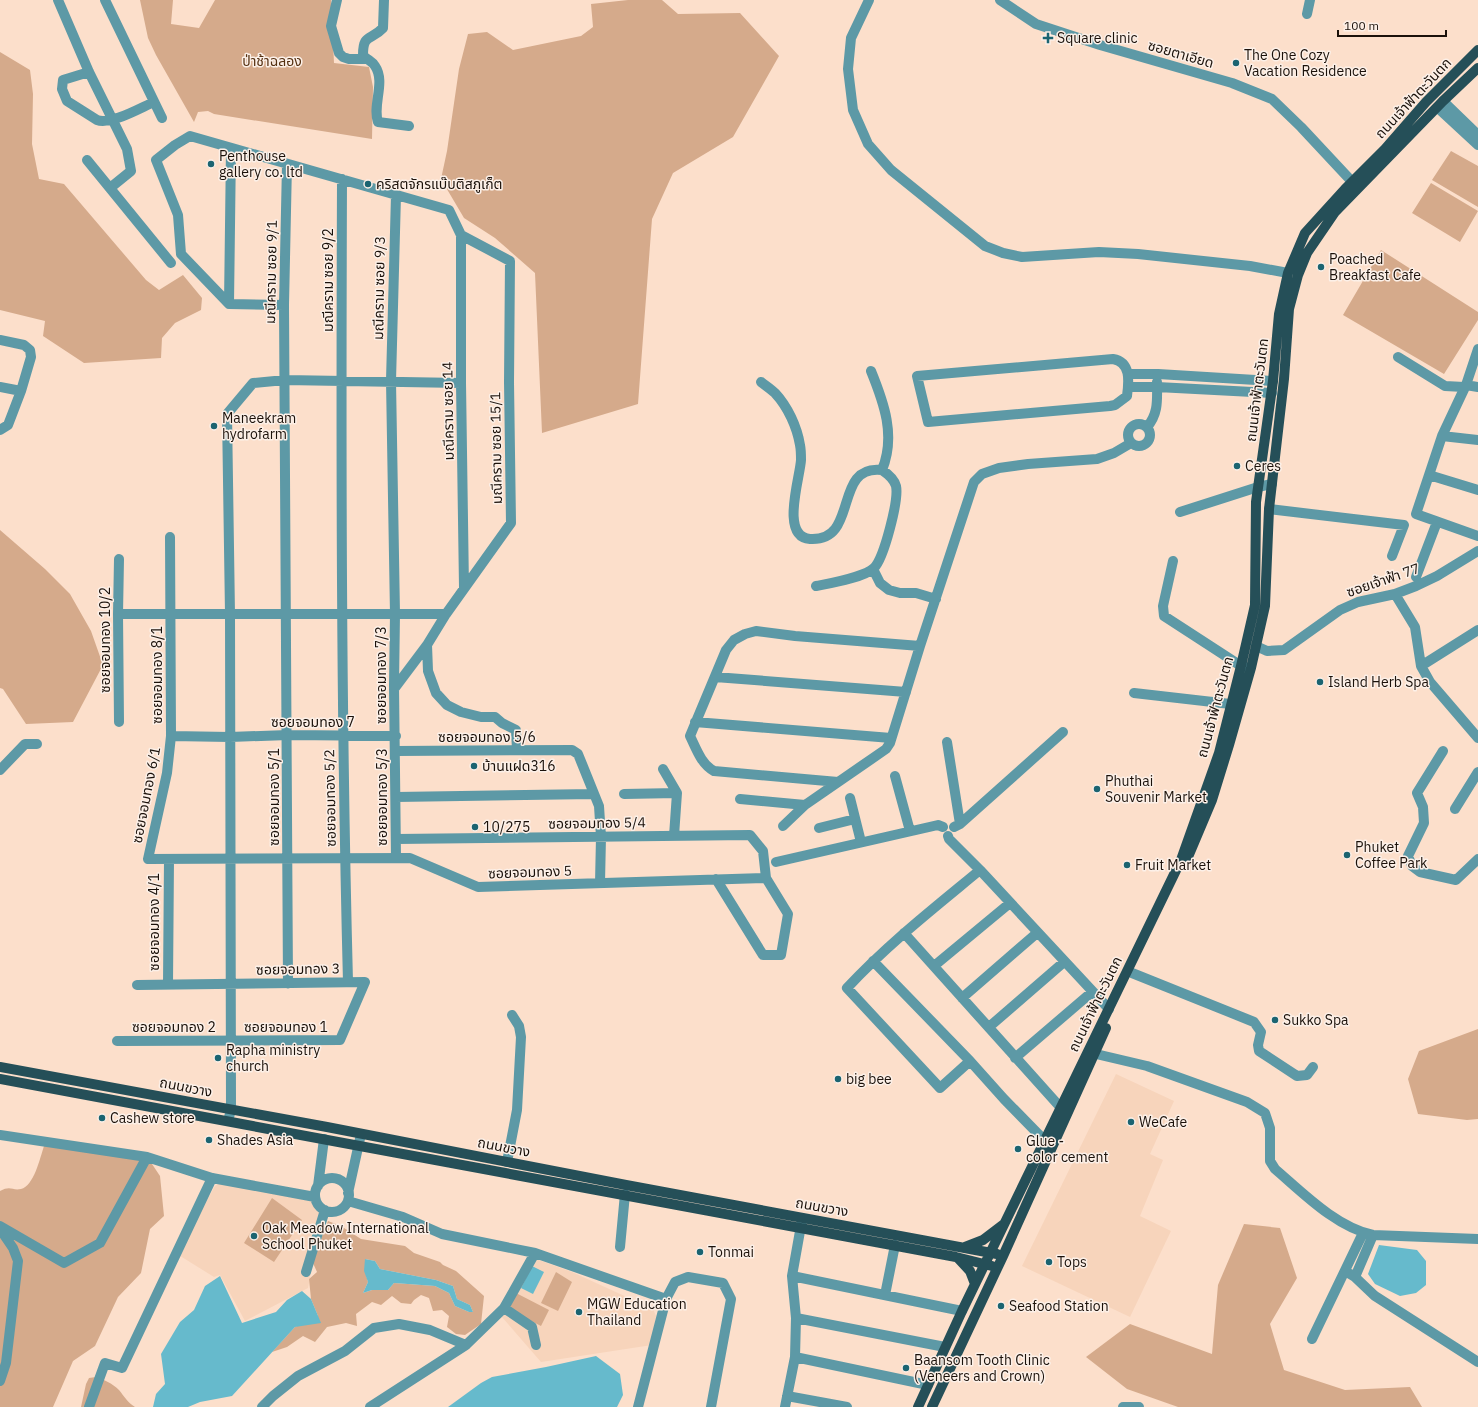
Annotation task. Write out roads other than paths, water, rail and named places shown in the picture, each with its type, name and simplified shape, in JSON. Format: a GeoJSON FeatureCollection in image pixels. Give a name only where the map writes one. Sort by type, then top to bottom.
{"type":"FeatureCollection","features":[{"type":"Feature","properties":{"kind":"main road","name":"ถนนเจ้าฟ้าตะวันตก"},"geometry":{"type":"LineString","coordinates":[[1246,667],[1256,646],[1265,606],[1269,509],[1284,379],[1289,309],[1298,275],[1307,253],[1335,212],[1356,185],[1426,102],[1478,50]]}},
{"type":"Feature","properties":{"kind":"main road","name":"ถนนเจ้าฟ้าตะวันตก"},"geometry":{"type":"LineString","coordinates":[[918,1407],[962,1311],[1005,1223],[1096,1054],[1114,1010],[1193,848],[1212,800],[1246,667],[1255,605],[1256,502],[1272,393],[1279,314],[1288,273],[1305,233],[1441,105],[1478,68]]}},
{"type":"Feature","properties":{"kind":"main road","name":"ถนนเจ้าฟ้าตะวันตก"},"geometry":{"type":"LineString","coordinates":[[932,1407],[1003,1256],[1061,1108],[1181,860],[1236,704]]}},
{"type":"Feature","properties":{"kind":"main road","name":"ถนนขวาง"},"geometry":{"type":"LineString","coordinates":[[0,1067],[507,1162],[538,1173],[625,1194],[801,1223],[963,1247],[991,1252],[1003,1256]]}},
{"type":"Feature","properties":{"kind":"main road","name":"ถนนขวาง"},"geometry":{"type":"LineString","coordinates":[[0,1079],[358,1145],[538,1173],[801,1223],[895,1245],[956,1257],[997,1268]]}},
{"type":"Feature","properties":{"kind":"main road"},"geometry":{"type":"LineString","coordinates":[[115,1101],[120,1089]]}},
{"type":"Feature","properties":{"kind":"main road"},"geometry":{"type":"LineString","coordinates":[[963,1247],[983,1240],[1005,1223]]}},
{"type":"Feature","properties":{"kind":"main road"},"geometry":{"type":"LineString","coordinates":[[956,1257],[970,1271],[975,1284]]}},
{"type":"Feature","properties":{"kind":"street"},"geometry":{"type":"LineString","coordinates":[[58,0],[89,72],[127,149],[131,171],[110,188]]}},
{"type":"Feature","properties":{"kind":"street"},"geometry":{"type":"LineString","coordinates":[[105,0],[162,118]]}},
{"type":"Feature","properties":{"kind":"street"},"geometry":{"type":"LineString","coordinates":[[337,0],[331,26],[339,53],[343,57],[349,59],[366,59]]}},
{"type":"Feature","properties":{"kind":"street"},"geometry":{"type":"LineString","coordinates":[[384,0],[384,26],[381,30],[366,39],[363,56],[374,64],[379,76],[378,122],[408,126]]}},
{"type":"Feature","properties":{"kind":"street"},"geometry":{"type":"LineString","coordinates":[[870,0],[851,38],[848,69],[853,110],[868,144],[891,170],[985,246],[1003,253],[1022,257],[1099,252],[1138,254],[1250,266],[1288,273]]}},
{"type":"Feature","properties":{"kind":"street","name":"ซอยตาเอียด"},"geometry":{"type":"LineString","coordinates":[[1000,0],[1036,24],[1093,43],[1232,83],[1272,99],[1356,185]]}},
{"type":"Feature","properties":{"kind":"street"},"geometry":{"type":"LineString","coordinates":[[1307,14],[1310,0]]}},
{"type":"Feature","properties":{"kind":"street"},"geometry":{"type":"LineString","coordinates":[[89,72],[63,80],[62,89],[66,101],[97,120],[102,122],[113,120],[154,102]]}},
{"type":"Feature","properties":{"kind":"street"},"geometry":{"type":"LineString","coordinates":[[1441,105],[1478,135]]}},
{"type":"Feature","properties":{"kind":"street"},"geometry":{"type":"LineString","coordinates":[[1441,105],[1478,145]]}},
{"type":"Feature","properties":{"kind":"street"},"geometry":{"type":"LineString","coordinates":[[284,305],[229,304],[181,254],[178,215],[156,160],[190,136],[449,210],[460,235]]}},
{"type":"Feature","properties":{"kind":"street"},"geometry":{"type":"LineString","coordinates":[[229,304],[231,148]]}},
{"type":"Feature","properties":{"kind":"street"},"geometry":{"type":"LineString","coordinates":[[87,160],[171,263]]}},
{"type":"Feature","properties":{"kind":"street","name":"มณีคราม ซอย 9/1"},"geometry":{"type":"LineString","coordinates":[[287,164],[284,305],[287,614]]}},
{"type":"Feature","properties":{"kind":"street","name":"มณีคราม ซอย 9/2"},"geometry":{"type":"LineString","coordinates":[[342,179],[342,614]]}},
{"type":"Feature","properties":{"kind":"street","name":"มณีคราม ซอย 9/3"},"geometry":{"type":"LineString","coordinates":[[395,614],[391,381],[396,195]]}},
{"type":"Feature","properties":{"kind":"street","name":"มณีคราม ซอย 15/1"},"geometry":{"type":"LineString","coordinates":[[394,689],[427,645],[446,614],[511,523],[509,382],[510,261],[460,235]]}},
{"type":"Feature","properties":{"kind":"street","name":"มณีคราม ซอย 14"},"geometry":{"type":"LineString","coordinates":[[460,235],[464,588]]}},
{"type":"Feature","properties":{"kind":"street"},"geometry":{"type":"LineString","coordinates":[[0,340],[24,345],[30,350],[31,357],[21,391],[8,425],[0,430]]}},
{"type":"Feature","properties":{"kind":"street"},"geometry":{"type":"LineString","coordinates":[[1478,349],[1465,386],[1442,436],[1416,514],[1478,536]]}},
{"type":"Feature","properties":{"kind":"street"},"geometry":{"type":"LineString","coordinates":[[1398,357],[1445,386],[1478,387]]}},
{"type":"Feature","properties":{"kind":"street"},"geometry":{"type":"LineString","coordinates":[[1112,359],[1122,363],[1126,367],[1128,374],[1128,387],[1127,396],[1110,406],[928,422],[917,376],[1112,359]]}},
{"type":"Feature","properties":{"kind":"street"},"geometry":{"type":"LineString","coordinates":[[871,371],[881,397],[888,429],[889,446],[887,458],[882,470]]}},
{"type":"Feature","properties":{"kind":"street"},"geometry":{"type":"LineString","coordinates":[[1128,374],[1158,374],[1273,381]]}},
{"type":"Feature","properties":{"kind":"street"},"geometry":{"type":"LineString","coordinates":[[1147,427],[1157,409],[1158,374]]}},
{"type":"Feature","properties":{"kind":"street"},"geometry":{"type":"LineString","coordinates":[[228,1121],[231,1110],[231,984],[230,614],[227,414],[253,382],[285,380],[461,383]]}},
{"type":"Feature","properties":{"kind":"street"},"geometry":{"type":"LineString","coordinates":[[761,382],[775,393],[789,412],[800,444],[801,459],[793,512],[796,532],[802,537],[810,539],[822,537],[830,533],[839,525],[853,483],[860,475],[868,470],[882,470],[892,478],[896,484],[897,495],[891,522],[880,560],[873,569],[856,577],[840,582],[816,586]]}},
{"type":"Feature","properties":{"kind":"street"},"geometry":{"type":"LineString","coordinates":[[0,387],[21,391]]}},
{"type":"Feature","properties":{"kind":"street"},"geometry":{"type":"LineString","coordinates":[[1128,387],[1157,387],[1272,393]]}},
{"type":"Feature","properties":{"kind":"street"},"geometry":{"type":"LineString","coordinates":[[1136,424],[1147,427],[1150,437],[1147,443],[1141,446],[1131,443],[1128,436],[1130,428],[1136,424]]}},
{"type":"Feature","properties":{"kind":"street"},"geometry":{"type":"LineString","coordinates":[[1442,436],[1478,440]]}},
{"type":"Feature","properties":{"kind":"street"},"geometry":{"type":"LineString","coordinates":[[783,826],[805,805],[886,749],[906,692],[968,496],[974,482],[982,474],[999,468],[1028,464],[1097,459],[1114,453],[1131,443]]}},
{"type":"Feature","properties":{"kind":"street"},"geometry":{"type":"LineString","coordinates":[[1429,475],[1478,490]]}},
{"type":"Feature","properties":{"kind":"street"},"geometry":{"type":"LineString","coordinates":[[1180,512],[1258,487],[1272,484]]}},
{"type":"Feature","properties":{"kind":"street"},"geometry":{"type":"LineString","coordinates":[[1269,509],[1404,525],[1392,556]]}},
{"type":"Feature","properties":{"kind":"street"},"geometry":{"type":"LineString","coordinates":[[1416,577],[1437,522]]}},
{"type":"Feature","properties":{"kind":"street","name":"ซอยจอมทอง 8/1"},"geometry":{"type":"LineString","coordinates":[[170,537],[172,736]]}},
{"type":"Feature","properties":{"kind":"street","name":"ซอยเจ้าฟ้า 77"},"geometry":{"type":"LineString","coordinates":[[1256,646],[1267,651],[1284,650],[1340,610],[1358,602],[1395,594],[1437,576],[1478,551]]}},
{"type":"Feature","properties":{"kind":"street","name":"ซอยจอมทอง 10/2"},"geometry":{"type":"LineString","coordinates":[[119,559],[119,722]]}},
{"type":"Feature","properties":{"kind":"street"},"geometry":{"type":"LineString","coordinates":[[1173,561],[1163,606],[1164,616],[1246,667]]}},
{"type":"Feature","properties":{"kind":"street"},"geometry":{"type":"LineString","coordinates":[[873,569],[880,583],[889,590],[900,593],[916,593],[936,599]]}},
{"type":"Feature","properties":{"kind":"street"},"geometry":{"type":"LineString","coordinates":[[1395,594],[1415,627],[1421,666],[1430,682],[1478,738]]}},
{"type":"Feature","properties":{"kind":"street"},"geometry":{"type":"LineString","coordinates":[[118,614],[446,614]]}},
{"type":"Feature","properties":{"kind":"street","name":"ซอยจอมทอง 5/1"},"geometry":{"type":"LineString","coordinates":[[287,614],[288,984]]}},
{"type":"Feature","properties":{"kind":"street","name":"ซอยจอมทอง 5/2"},"geometry":{"type":"LineString","coordinates":[[342,614],[348,982]]}},
{"type":"Feature","properties":{"kind":"street","name":"ซอยจอมทอง 7/3"},"geometry":{"type":"LineString","coordinates":[[395,614],[394,689],[396,736]]}},
{"type":"Feature","properties":{"kind":"street"},"geometry":{"type":"LineString","coordinates":[[1421,666],[1478,630]]}},
{"type":"Feature","properties":{"kind":"street"},"geometry":{"type":"LineString","coordinates":[[838,782],[714,771],[708,768],[699,756],[690,736],[726,650],[734,640],[745,634],[756,632],[920,646]]}},
{"type":"Feature","properties":{"kind":"street"},"geometry":{"type":"LineString","coordinates":[[427,645],[428,671],[436,693],[447,705],[461,712],[481,717],[495,717],[502,723],[516,730],[517,750]]}},
{"type":"Feature","properties":{"kind":"street"},"geometry":{"type":"LineString","coordinates":[[715,677],[906,692]]}},
{"type":"Feature","properties":{"kind":"street"},"geometry":{"type":"LineString","coordinates":[[1134,693],[1236,704]]}},
{"type":"Feature","properties":{"kind":"street"},"geometry":{"type":"LineString","coordinates":[[695,722],[891,738]]}},
{"type":"Feature","properties":{"kind":"street"},"geometry":{"type":"LineString","coordinates":[[957,825],[1063,732]]}},
{"type":"Feature","properties":{"kind":"street","name":"ซอยจอมทอง 7"},"geometry":{"type":"LineString","coordinates":[[172,736],[396,736]]}},
{"type":"Feature","properties":{"kind":"street","name":"ซอยจอมทอง 6/1"},"geometry":{"type":"LineString","coordinates":[[148,859],[167,773],[172,736]]}},
{"type":"Feature","properties":{"kind":"street","name":"ซอยจอมทอง 5/3"},"geometry":{"type":"LineString","coordinates":[[396,736],[396,858]]}},
{"type":"Feature","properties":{"kind":"street"},"geometry":{"type":"LineString","coordinates":[[946,742],[957,825]]}},
{"type":"Feature","properties":{"kind":"street"},"geometry":{"type":"LineString","coordinates":[[0,770],[25,744],[37,744]]}},
{"type":"Feature","properties":{"kind":"street","name":"ซอยจอมทอง 5/6"},"geometry":{"type":"LineString","coordinates":[[396,751],[572,750],[578,754],[594,794]]}},
{"type":"Feature","properties":{"kind":"street"},"geometry":{"type":"LineString","coordinates":[[1443,751],[1417,793],[1423,807],[1424,823],[1408,856],[1412,866],[1420,872],[1456,880],[1478,859]]}},
{"type":"Feature","properties":{"kind":"street"},"geometry":{"type":"LineString","coordinates":[[663,769],[677,793],[674,836]]}},
{"type":"Feature","properties":{"kind":"street"},"geometry":{"type":"LineString","coordinates":[[1455,809],[1478,772]]}},
{"type":"Feature","properties":{"kind":"street"},"geometry":{"type":"LineString","coordinates":[[895,776],[910,831]]}},
{"type":"Feature","properties":{"kind":"street"},"geometry":{"type":"LineString","coordinates":[[624,794],[677,793]]}},
{"type":"Feature","properties":{"kind":"street"},"geometry":{"type":"LineString","coordinates":[[396,797],[594,794],[600,806],[600,883]]}},
{"type":"Feature","properties":{"kind":"street"},"geometry":{"type":"LineString","coordinates":[[850,798],[861,842]]}},
{"type":"Feature","properties":{"kind":"street"},"geometry":{"type":"LineString","coordinates":[[740,800],[805,805]]}},
{"type":"Feature","properties":{"kind":"street"},"geometry":{"type":"LineString","coordinates":[[819,828],[855,819]]}},
{"type":"Feature","properties":{"kind":"street"},"geometry":{"type":"LineString","coordinates":[[946,831],[949,823],[957,825]]}},
{"type":"Feature","properties":{"kind":"street"},"geometry":{"type":"LineString","coordinates":[[776,862],[938,825],[946,831],[949,839],[980,870],[1109,1009]]}},
{"type":"Feature","properties":{"kind":"street","name":"ซอยจอมทอง 5/4"},"geometry":{"type":"LineString","coordinates":[[396,839],[750,835],[763,851],[766,878]]}},
{"type":"Feature","properties":{"kind":"street","name":"ซอยจอมทอง 5"},"geometry":{"type":"LineString","coordinates":[[148,859],[410,858],[478,887],[766,878]]}},
{"type":"Feature","properties":{"kind":"street","name":"ซอยจอมทอง 4/1"},"geometry":{"type":"LineString","coordinates":[[168,984],[169,859]]}},
{"type":"Feature","properties":{"kind":"street"},"geometry":{"type":"LineString","coordinates":[[970,1061],[940,1088],[847,988],[873,961],[904,933],[980,870]]}},
{"type":"Feature","properties":{"kind":"street"},"geometry":{"type":"LineString","coordinates":[[716,879],[763,955],[781,955],[788,914],[766,878]]}},
{"type":"Feature","properties":{"kind":"street"},"geometry":{"type":"LineString","coordinates":[[934,966],[1010,903]]}},
{"type":"Feature","properties":{"kind":"street"},"geometry":{"type":"LineString","coordinates":[[904,933],[1061,1108]]}},
{"type":"Feature","properties":{"kind":"street"},"geometry":{"type":"LineString","coordinates":[[962,998],[1038,933]]}},
{"type":"Feature","properties":{"kind":"street"},"geometry":{"type":"LineString","coordinates":[[873,961],[1048,1144]]}},
{"type":"Feature","properties":{"kind":"street"},"geometry":{"type":"LineString","coordinates":[[989,1027],[1064,962]]}},
{"type":"Feature","properties":{"kind":"street"},"geometry":{"type":"LineString","coordinates":[[1132,973],[1254,1022],[1261,1032],[1258,1045],[1259,1051],[1297,1076],[1307,1075],[1313,1067]]}},
{"type":"Feature","properties":{"kind":"street","name":"ซอยจอมทอง 3"},"geometry":{"type":"LineString","coordinates":[[137,985],[365,982],[340,1040]]}},
{"type":"Feature","properties":{"kind":"street"},"geometry":{"type":"LineString","coordinates":[[1015,1058],[1092,992]]}},
{"type":"Feature","properties":{"kind":"street"},"geometry":{"type":"LineString","coordinates":[[507,1162],[517,1110],[521,1037],[519,1026],[512,1015]]}},
{"type":"Feature","properties":{"kind":"street","name":"ซอยจอมทอง 1"},"geometry":{"type":"LineString","coordinates":[[231,1041],[340,1040]]}},
{"type":"Feature","properties":{"kind":"street","name":"ซอยจอมทอง 2"},"geometry":{"type":"LineString","coordinates":[[117,1041],[231,1041]]}},
{"type":"Feature","properties":{"kind":"street"},"geometry":{"type":"LineString","coordinates":[[1096,1054],[1147,1066],[1247,1102],[1265,1114],[1270,1128],[1270,1161],[1275,1170],[1326,1212],[1368,1234],[1478,1239]]}},
{"type":"Feature","properties":{"kind":"street"},"geometry":{"type":"LineString","coordinates":[[324,1139],[318,1186],[315,1197],[320,1207],[330,1212],[337,1211],[345,1206],[361,1134]]}},
{"type":"Feature","properties":{"kind":"street"},"geometry":{"type":"LineString","coordinates":[[0,1136],[147,1157],[212,1178],[315,1197]]}},
{"type":"Feature","properties":{"kind":"street"},"geometry":{"type":"LineString","coordinates":[[0,1226],[64,1263],[100,1243],[147,1157]]}},
{"type":"Feature","properties":{"kind":"street"},"geometry":{"type":"LineString","coordinates":[[89,1407],[105,1363],[122,1368],[212,1178]]}},
{"type":"Feature","properties":{"kind":"street"},"geometry":{"type":"LineString","coordinates":[[318,1186],[322,1182],[334,1178],[344,1184],[348,1197]]}},
{"type":"Feature","properties":{"kind":"street"},"geometry":{"type":"LineString","coordinates":[[620,1247],[625,1194]]}},
{"type":"Feature","properties":{"kind":"street"},"geometry":{"type":"LineString","coordinates":[[348,1197],[403,1217],[442,1234],[535,1253],[666,1298]]}},
{"type":"Feature","properties":{"kind":"street"},"geometry":{"type":"LineString","coordinates":[[306,1272],[325,1210]]}},
{"type":"Feature","properties":{"kind":"street"},"geometry":{"type":"LineString","coordinates":[[785,1407],[795,1357],[796,1318],[792,1276],[801,1223]]}},
{"type":"Feature","properties":{"kind":"street"},"geometry":{"type":"LineString","coordinates":[[0,1229],[13,1248],[18,1262],[6,1363],[0,1381]]}},
{"type":"Feature","properties":{"kind":"street"},"geometry":{"type":"LineString","coordinates":[[1312,1339],[1345,1271],[1368,1234]]}},
{"type":"Feature","properties":{"kind":"street"},"geometry":{"type":"LineString","coordinates":[[1355,1277],[1368,1234]]}},
{"type":"Feature","properties":{"kind":"street"},"geometry":{"type":"LineString","coordinates":[[885,1295],[895,1245]]}},
{"type":"Feature","properties":{"kind":"street"},"geometry":{"type":"LineString","coordinates":[[370,1407],[466,1345],[504,1308],[535,1253]]}},
{"type":"Feature","properties":{"kind":"street"},"geometry":{"type":"LineString","coordinates":[[1345,1271],[1355,1277],[1375,1296],[1478,1362]]}},
{"type":"Feature","properties":{"kind":"street"},"geometry":{"type":"LineString","coordinates":[[792,1276],[962,1311]]}},
{"type":"Feature","properties":{"kind":"street"},"geometry":{"type":"LineString","coordinates":[[638,1407],[666,1298],[675,1282],[688,1277],[723,1283],[731,1299],[711,1407]]}},
{"type":"Feature","properties":{"kind":"street"},"geometry":{"type":"LineString","coordinates":[[504,1308],[532,1327],[536,1345]]}},
{"type":"Feature","properties":{"kind":"street"},"geometry":{"type":"LineString","coordinates":[[796,1318],[945,1347]]}},
{"type":"Feature","properties":{"kind":"street"},"geometry":{"type":"LineString","coordinates":[[262,1407],[298,1376],[345,1351],[374,1328],[399,1324],[430,1330],[466,1345]]}},
{"type":"Feature","properties":{"kind":"street"},"geometry":{"type":"LineString","coordinates":[[795,1357],[928,1384]]}},
{"type":"Feature","properties":{"kind":"street"},"geometry":{"type":"LineString","coordinates":[[787,1396],[847,1407]]}},
{"type":"Feature","properties":{"kind":"street"},"geometry":{"type":"LineString","coordinates":[[1123,1407],[1139,1407]]}},
{"type":"Feature","properties":{"kind":"water"},"geometry":{"type":"Polygon","coordinates":[[[1379,1245],[1417,1250],[1426,1261],[1426,1285],[1416,1293],[1400,1296],[1375,1284],[1368,1274],[1379,1245]]]}},
{"type":"Feature","properties":{"kind":"water"},"geometry":{"type":"Polygon","coordinates":[[[365,1259],[375,1261],[380,1269],[436,1280],[453,1286],[457,1299],[470,1305],[473,1312],[469,1312],[455,1306],[449,1293],[435,1286],[394,1283],[388,1290],[372,1290],[363,1293],[368,1282],[364,1271],[365,1259]]]}},
{"type":"Feature","properties":{"kind":"water"},"geometry":{"type":"Polygon","coordinates":[[[532,1266],[544,1272],[533,1294],[521,1288],[532,1266]]]}},
{"type":"Feature","properties":{"kind":"water"},"geometry":{"type":"Polygon","coordinates":[[[220,1276],[242,1323],[276,1312],[287,1300],[302,1291],[311,1299],[321,1323],[295,1327],[232,1396],[200,1402],[188,1407],[153,1407],[156,1394],[165,1384],[161,1354],[180,1322],[194,1310],[205,1286],[220,1276]]]}},
{"type":"Feature","properties":{"kind":"water"},"geometry":{"type":"Polygon","coordinates":[[[596,1356],[620,1374],[623,1395],[617,1407],[448,1407],[481,1383],[492,1377],[596,1356]]]}},
{"type":"Feature","properties":{"kind":"place","name":"Square clinic"},"geometry":{"type":"Point","coordinates":[1048,38]}},
{"type":"Feature","properties":{"kind":"place","name":"The One Cozy Vacation Residence"},"geometry":{"type":"Point","coordinates":[1236,63]}},
{"type":"Feature","properties":{"kind":"place","name":"Penthouse gallery co. ltd"},"geometry":{"type":"Point","coordinates":[211,164]}},
{"type":"Feature","properties":{"kind":"place","name":"คริสตจักรแบ๊บติสภูเก็ต"},"geometry":{"type":"Point","coordinates":[368,184]}},
{"type":"Feature","properties":{"kind":"place","name":"Poached Breakfast Cafe"},"geometry":{"type":"Point","coordinates":[1321,267]}},
{"type":"Feature","properties":{"kind":"place","name":"Maneekram hydrofarm"},"geometry":{"type":"Point","coordinates":[214,426]}},
{"type":"Feature","properties":{"kind":"place","name":"Ceres"},"geometry":{"type":"Point","coordinates":[1237,466]}},
{"type":"Feature","properties":{"kind":"place","name":"Island Herb Spa"},"geometry":{"type":"Point","coordinates":[1320,682]}},
{"type":"Feature","properties":{"kind":"place","name":"บ้านแฝด316"},"geometry":{"type":"Point","coordinates":[474,766]}},
{"type":"Feature","properties":{"kind":"place","name":"Phuthai Souvenir Market"},"geometry":{"type":"Point","coordinates":[1097,789]}},
{"type":"Feature","properties":{"kind":"place","name":"10/275"},"geometry":{"type":"Point","coordinates":[475,827]}},
{"type":"Feature","properties":{"kind":"place","name":"Phuket Coffee Park"},"geometry":{"type":"Point","coordinates":[1347,855]}},
{"type":"Feature","properties":{"kind":"place","name":"Fruit Market"},"geometry":{"type":"Point","coordinates":[1127,865]}},
{"type":"Feature","properties":{"kind":"place","name":"Sukko Spa"},"geometry":{"type":"Point","coordinates":[1275,1020]}},
{"type":"Feature","properties":{"kind":"place","name":"Rapha ministry church"},"geometry":{"type":"Point","coordinates":[218,1058]}},
{"type":"Feature","properties":{"kind":"place","name":"big bee"},"geometry":{"type":"Point","coordinates":[838,1079]}},
{"type":"Feature","properties":{"kind":"place","name":"Cashew store"},"geometry":{"type":"Point","coordinates":[102,1118]}},
{"type":"Feature","properties":{"kind":"place","name":"WeCafe"},"geometry":{"type":"Point","coordinates":[1131,1122]}},
{"type":"Feature","properties":{"kind":"place","name":"Shades Asia"},"geometry":{"type":"Point","coordinates":[209,1140]}},
{"type":"Feature","properties":{"kind":"place","name":"Glue - color cement"},"geometry":{"type":"Point","coordinates":[1018,1149]}},
{"type":"Feature","properties":{"kind":"place","name":"Oak Meadow International School Phuket"},"geometry":{"type":"Point","coordinates":[254,1236]}},
{"type":"Feature","properties":{"kind":"place","name":"Tonmai"},"geometry":{"type":"Point","coordinates":[700,1252]}},
{"type":"Feature","properties":{"kind":"place","name":"Tops"},"geometry":{"type":"Point","coordinates":[1049,1262]}},
{"type":"Feature","properties":{"kind":"place","name":"Seafood Station"},"geometry":{"type":"Point","coordinates":[1001,1306]}},
{"type":"Feature","properties":{"kind":"place","name":"MGW Education Thailand"},"geometry":{"type":"Point","coordinates":[579,1312]}},
{"type":"Feature","properties":{"kind":"place","name":"Baansom Tooth Clinic (Veneers and Crown)"},"geometry":{"type":"Point","coordinates":[906,1368]}},
{"type":"Feature","properties":{"kind":"park label","name":"ป่าช้าฉลอง"},"geometry":{"type":"Point","coordinates":[272,61]}}]}
